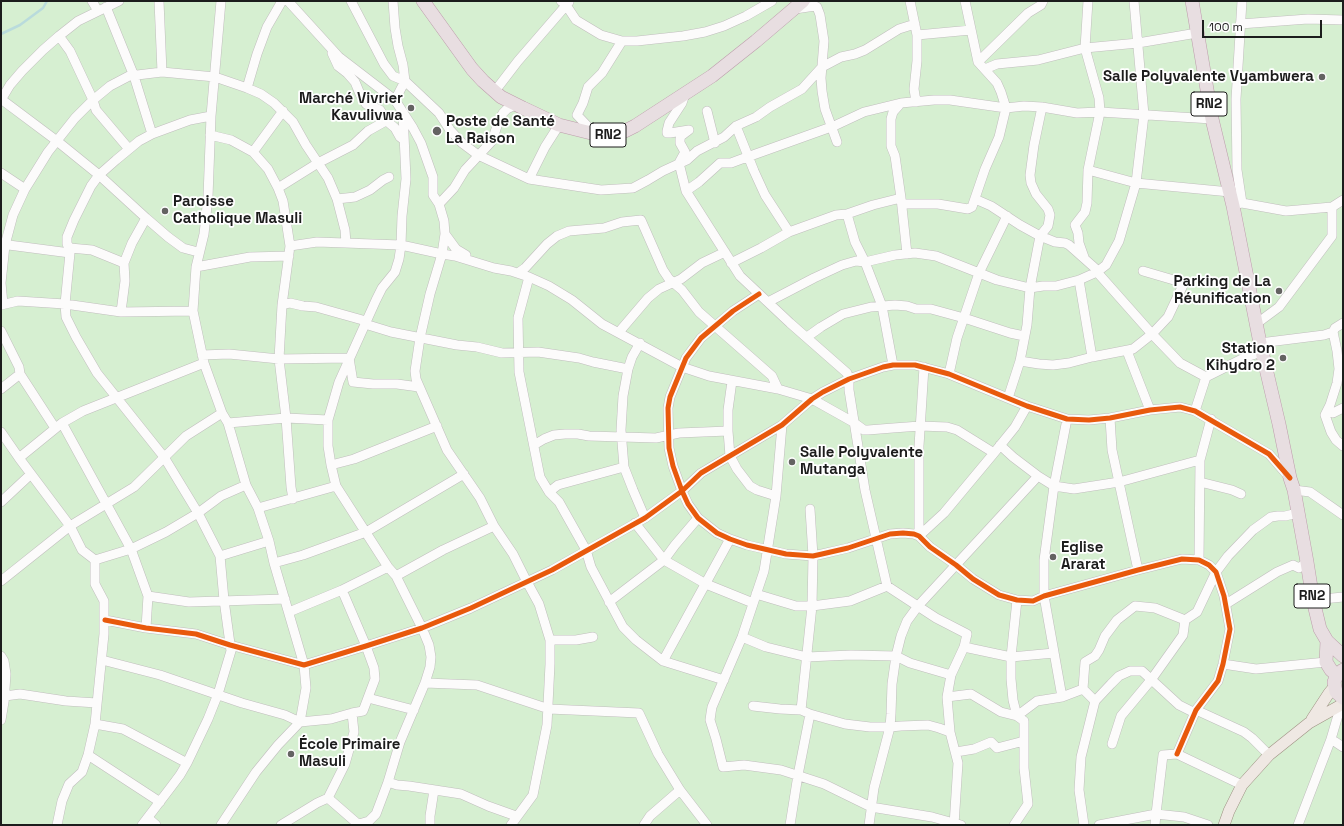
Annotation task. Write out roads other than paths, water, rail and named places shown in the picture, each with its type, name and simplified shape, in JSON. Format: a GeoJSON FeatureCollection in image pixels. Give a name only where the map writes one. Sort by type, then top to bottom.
{"type":"FeatureCollection","features":[{"type":"Feature","properties":{"kind":"highway","name":"RN2"},"geometry":{"type":"LineString","coordinates":[[423,1],[472,69],[494,92],[515,105],[559,125],[595,134],[609,135],[630,129],[712,76],[798,5]]}},
{"type":"Feature","properties":{"kind":"highway","name":"RN2"},"geometry":{"type":"LineString","coordinates":[[1192,1],[1212,119],[1230,192],[1238,204],[1256,324],[1298,513],[1313,600],[1320,628],[1327,641],[1343,656]]}},
{"type":"Feature","properties":{"kind":"highway","name":"RN2"},"geometry":{"type":"LineString","coordinates":[[1326,662],[1327,641]]}},
{"type":"Feature","properties":{"kind":"highway"},"geometry":{"type":"LineString","coordinates":[[1326,662],[1338,678],[1336,692],[1342,701]]}},
{"type":"Feature","properties":{"kind":"main road"},"geometry":{"type":"LineString","coordinates":[[1309,723],[1338,678]]}},
{"type":"Feature","properties":{"kind":"main road"},"geometry":{"type":"LineString","coordinates":[[1224,825],[1242,785],[1269,755],[1309,723],[1342,701]]}},
{"type":"Feature","properties":{"kind":"street"},"geometry":{"type":"LineString","coordinates":[[92,1],[102,9],[134,76],[152,134]]}},
{"type":"Feature","properties":{"kind":"street"},"geometry":{"type":"LineString","coordinates":[[119,1],[78,21],[59,36],[22,71],[1,100],[57,141],[99,175],[168,237],[183,248],[198,252]]}},
{"type":"Feature","properties":{"kind":"street"},"geometry":{"type":"LineString","coordinates":[[159,1],[162,72]]}},
{"type":"Feature","properties":{"kind":"street"},"geometry":{"type":"LineString","coordinates":[[221,1],[211,116],[208,197],[204,234],[198,252],[196,267],[193,311],[203,359],[222,413],[228,424],[246,485],[258,508],[269,541],[274,563],[304,664],[306,688],[300,722],[278,745],[256,772],[221,825]]}},
{"type":"Feature","properties":{"kind":"street"},"geometry":{"type":"LineString","coordinates":[[351,1],[384,64],[393,76],[405,81],[439,113],[450,130],[462,143],[478,155],[529,178],[590,189],[614,190],[633,188],[678,163],[687,160],[696,151],[715,143],[736,126],[756,117],[770,107],[802,89],[822,67],[841,57],[865,50],[899,29],[915,24]]}},
{"type":"Feature","properties":{"kind":"street"},"geometry":{"type":"LineString","coordinates":[[393,1],[395,28],[405,81],[395,100]]}},
{"type":"Feature","properties":{"kind":"street"},"geometry":{"type":"LineString","coordinates":[[494,92],[565,2],[576,20],[601,35],[622,41],[652,40],[705,32],[724,26],[746,16],[772,1]]}},
{"type":"Feature","properties":{"kind":"street"},"geometry":{"type":"LineString","coordinates":[[910,1],[917,35],[917,61],[914,89],[916,102]]}},
{"type":"Feature","properties":{"kind":"street"},"geometry":{"type":"LineString","coordinates":[[731,263],[789,232],[836,215],[847,214],[873,205],[902,201],[938,204],[968,209],[972,207],[985,168],[999,137],[1006,108],[997,83],[978,62],[965,1]]}},
{"type":"Feature","properties":{"kind":"street"},"geometry":{"type":"LineString","coordinates":[[978,62],[1028,13],[1041,5],[1043,1]]}},
{"type":"Feature","properties":{"kind":"street"},"geometry":{"type":"LineString","coordinates":[[1084,257],[1075,225],[1085,212],[1087,203],[1088,170],[1100,112],[1099,98],[1085,48],[1088,1]]}},
{"type":"Feature","properties":{"kind":"street"},"geometry":{"type":"LineString","coordinates":[[768,302],[795,287],[842,265],[856,261],[866,262],[915,253],[936,256],[1010,284],[1030,288],[1056,286],[1079,280],[1097,272],[1106,265],[1118,241],[1136,183],[1144,115],[1134,1]]}},
{"type":"Feature","properties":{"kind":"street"},"geometry":{"type":"LineString","coordinates":[[1242,1],[1236,99],[1238,204],[1286,210],[1332,207],[1343,200]]}},
{"type":"Feature","properties":{"kind":"street"},"geometry":{"type":"LineString","coordinates":[[247,88],[265,34],[289,2],[339,57],[395,100],[421,143],[433,177],[434,195],[439,204],[444,221],[445,234],[442,254],[430,294],[420,338],[415,371],[416,380],[447,450],[480,498],[494,526],[513,554],[539,604],[550,640],[547,725],[533,795],[516,816],[511,825]]}},
{"type":"Feature","properties":{"kind":"street"},"geometry":{"type":"LineString","coordinates":[[798,5],[817,7],[824,41],[821,78],[822,91],[825,109],[837,142]]}},
{"type":"Feature","properties":{"kind":"street"},"geometry":{"type":"LineString","coordinates":[[1240,24],[1308,19],[1343,20]]}},
{"type":"Feature","properties":{"kind":"street"},"geometry":{"type":"LineString","coordinates":[[917,35],[971,30]]}},
{"type":"Feature","properties":{"kind":"street"},"geometry":{"type":"LineString","coordinates":[[985,69],[997,64],[1038,60],[1085,48],[1138,43],[1197,33]]}},
{"type":"Feature","properties":{"kind":"street"},"geometry":{"type":"LineString","coordinates":[[59,36],[70,51],[96,110],[129,149]]}},
{"type":"Feature","properties":{"kind":"street"},"geometry":{"type":"LineString","coordinates":[[595,134],[577,115],[588,87],[602,73],[622,41]]}},
{"type":"Feature","properties":{"kind":"street"},"geometry":{"type":"LineString","coordinates":[[328,44],[338,66],[355,82],[366,104],[380,110],[384,122]]}},
{"type":"Feature","properties":{"kind":"street"},"geometry":{"type":"LineString","coordinates":[[193,311],[121,312],[65,304],[18,301],[2,304],[1,283],[3,245],[24,189],[48,152],[75,118],[92,100],[120,80],[134,76],[162,72],[215,77],[247,88],[274,103],[293,122],[328,178],[337,199],[345,230],[346,243]]}},
{"type":"Feature","properties":{"kind":"street"},"geometry":{"type":"LineString","coordinates":[[685,94],[682,103],[669,123],[667,133],[689,130],[681,136],[680,143],[685,152],[678,163],[686,191],[740,276],[846,373],[849,379],[849,390],[865,490],[887,586],[936,618],[967,634],[964,647],[951,675],[948,697],[950,732],[958,763],[957,825],[932,817],[871,807],[824,784],[798,775],[767,768],[744,765],[723,767],[710,720],[712,706],[742,637],[764,571],[776,496],[782,425]]}},
{"type":"Feature","properties":{"kind":"street"},"geometry":{"type":"LineString","coordinates":[[686,191],[699,182],[720,163],[731,163],[749,157],[831,127],[864,112],[901,102],[950,100],[1006,108],[1024,106],[1042,107],[1077,113],[1100,112],[1212,119]]}},
{"type":"Feature","properties":{"kind":"street"},"geometry":{"type":"LineString","coordinates":[[901,102],[893,112],[891,119],[891,146],[895,156],[902,201],[907,254]]}},
{"type":"Feature","properties":{"kind":"street"},"geometry":{"type":"LineString","coordinates":[[439,204],[454,188],[465,170],[492,141],[502,113],[515,105]]}},
{"type":"Feature","properties":{"kind":"street"},"geometry":{"type":"LineString","coordinates":[[1008,398],[1020,360],[1030,288],[1040,236],[1048,226],[1050,215],[1048,209],[1036,194],[1031,183],[1030,175],[1034,145],[1042,107]]}},
{"type":"Feature","properties":{"kind":"street"},"geometry":{"type":"LineString","coordinates":[[254,152],[283,111]]}},
{"type":"Feature","properties":{"kind":"street"},"geometry":{"type":"LineString","coordinates":[[707,111],[715,143]]}},
{"type":"Feature","properties":{"kind":"street"},"geometry":{"type":"LineString","coordinates":[[328,798],[359,825],[369,821],[376,814],[388,782],[400,742],[425,683],[430,667],[431,657],[429,645],[396,576],[388,567],[336,486],[330,465],[328,446],[328,420],[339,382],[382,288],[395,272],[399,259],[406,179],[403,112]]}},
{"type":"Feature","properties":{"kind":"street"},"geometry":{"type":"LineString","coordinates":[[156,825],[145,822],[180,775],[187,763],[218,694],[231,651],[220,556],[198,513],[164,457],[97,373],[66,317],[65,304],[70,250],[67,244],[67,237],[91,186],[99,175],[129,149],[152,134],[190,120],[211,116]]}},
{"type":"Feature","properties":{"kind":"street"},"geometry":{"type":"LineString","coordinates":[[278,188],[318,163],[353,145],[368,131],[384,122],[388,122],[395,128],[400,137],[404,140]]}},
{"type":"Feature","properties":{"kind":"street"},"geometry":{"type":"LineString","coordinates":[[529,178],[545,147],[559,125]]}},
{"type":"Feature","properties":{"kind":"street"},"geometry":{"type":"LineString","coordinates":[[736,126],[765,195],[789,232]]}},
{"type":"Feature","properties":{"kind":"street"},"geometry":{"type":"LineString","coordinates":[[210,135],[222,137],[254,152],[268,169],[283,201],[290,246],[282,304],[280,359],[293,499]]}},
{"type":"Feature","properties":{"kind":"street"},"geometry":{"type":"LineString","coordinates":[[1088,170],[1136,183],[1230,192]]}},
{"type":"Feature","properties":{"kind":"street"},"geometry":{"type":"LineString","coordinates":[[1,173],[24,189]]}},
{"type":"Feature","properties":{"kind":"street"},"geometry":{"type":"LineString","coordinates":[[337,199],[355,196],[370,190],[389,177]]}},
{"type":"Feature","properties":{"kind":"street"},"geometry":{"type":"LineString","coordinates":[[975,199],[991,206],[1040,236],[1055,242],[1065,243],[1084,257],[1152,334],[1180,363],[1206,377]]}},
{"type":"Feature","properties":{"kind":"street"},"geometry":{"type":"LineString","coordinates":[[1256,324],[1279,307],[1332,236],[1332,207]]}},
{"type":"Feature","properties":{"kind":"street"},"geometry":{"type":"LineString","coordinates":[[847,214],[855,242],[866,262],[882,306],[893,365]]}},
{"type":"Feature","properties":{"kind":"street"},"geometry":{"type":"LineString","coordinates":[[949,374],[957,338],[979,273],[1008,216]]}},
{"type":"Feature","properties":{"kind":"street"},"geometry":{"type":"LineString","coordinates":[[121,312],[125,281],[124,263],[132,243],[146,218]]}},
{"type":"Feature","properties":{"kind":"street"},"geometry":{"type":"LineString","coordinates":[[518,273],[525,268],[556,236],[569,231],[604,228],[622,222],[641,220],[663,270],[682,290],[688,300],[699,312],[772,376],[778,389]]}},
{"type":"Feature","properties":{"kind":"street"},"geometry":{"type":"LineString","coordinates":[[445,234],[456,249],[477,263]]}},
{"type":"Feature","properties":{"kind":"street"},"geometry":{"type":"LineString","coordinates":[[290,246],[316,242],[401,245],[455,256],[494,268],[518,273],[557,290],[598,321],[682,367],[709,376],[778,389],[812,399],[854,422],[860,428],[868,430],[920,426],[946,427],[965,434],[994,453]]}},
{"type":"Feature","properties":{"kind":"street"},"geometry":{"type":"LineString","coordinates":[[3,245],[70,250],[92,250],[124,263]]}},
{"type":"Feature","properties":{"kind":"street"},"geometry":{"type":"LineString","coordinates":[[619,332],[659,289],[681,279],[702,263],[725,252]]}},
{"type":"Feature","properties":{"kind":"street"},"geometry":{"type":"LineString","coordinates":[[196,267],[250,256],[289,256]]}},
{"type":"Feature","properties":{"kind":"street"},"geometry":{"type":"LineString","coordinates":[[1020,360],[1053,365],[1133,349],[1152,334],[1168,318],[1184,283],[1143,271]]}},
{"type":"Feature","properties":{"kind":"street"},"geometry":{"type":"LineString","coordinates":[[529,277],[518,318],[519,372],[540,477],[549,492],[559,502],[586,550],[591,567],[623,627],[636,640],[663,661],[724,680]]}},
{"type":"Feature","properties":{"kind":"street"},"geometry":{"type":"LineString","coordinates":[[1079,280],[1092,357]]}},
{"type":"Feature","properties":{"kind":"street"},"geometry":{"type":"LineString","coordinates":[[759,294],[733,311],[701,338],[693,347],[682,367],[670,397],[668,408],[668,436],[673,466],[688,504],[698,518],[717,533],[730,539],[786,554],[813,556],[848,548],[876,538],[897,533],[909,533],[919,536],[930,547],[973,579],[999,595],[1017,600],[1033,601],[1044,596],[1182,559],[1198,560],[1209,565],[1216,572],[1226,604],[1230,629],[1218,681],[1196,712],[1177,754]]}},
{"type":"Feature","properties":{"kind":"street"},"geometry":{"type":"LineString","coordinates":[[282,304],[327,309],[391,332],[456,345],[477,347],[502,353],[538,352],[579,358],[628,368]]}},
{"type":"Feature","properties":{"kind":"street"},"geometry":{"type":"LineString","coordinates":[[807,337],[820,327],[843,314],[872,307],[901,305],[916,309],[931,309],[1024,336]]}},
{"type":"Feature","properties":{"kind":"street"},"geometry":{"type":"LineString","coordinates":[[1195,411],[1206,377],[1246,357],[1261,347],[1333,332],[1335,328],[1343,323]]}},
{"type":"Feature","properties":{"kind":"street"},"geometry":{"type":"LineString","coordinates":[[1,331],[19,367],[20,374],[59,425],[132,549],[148,596],[146,628]]}},
{"type":"Feature","properties":{"kind":"street"},"geometry":{"type":"LineString","coordinates":[[1333,332],[1340,369],[1337,383],[1326,415],[1331,432],[1336,440],[1343,446]]}},
{"type":"Feature","properties":{"kind":"street"},"geometry":{"type":"LineString","coordinates":[[640,343],[628,368],[623,396],[621,437],[624,466],[645,518]]}},
{"type":"Feature","properties":{"kind":"street"},"geometry":{"type":"LineString","coordinates":[[1128,351],[1150,410]]}},
{"type":"Feature","properties":{"kind":"street"},"geometry":{"type":"LineString","coordinates":[[19,458],[59,425],[83,411],[118,398],[203,359],[229,354],[280,359],[349,358]]}},
{"type":"Feature","properties":{"kind":"street"},"geometry":{"type":"LineString","coordinates":[[349,358],[353,382]]}},
{"type":"Feature","properties":{"kind":"street"},"geometry":{"type":"LineString","coordinates":[[105,620],[146,628],[196,634],[230,645],[304,664],[422,628],[552,570],[645,518],[682,491],[701,473],[782,425],[812,399],[823,392],[849,379],[893,365],[924,367],[949,374],[1027,406],[1067,419],[1089,420],[1110,418],[1150,410],[1180,407],[1195,411],[1269,454],[1292,484],[1310,492],[1343,515]]}},
{"type":"Feature","properties":{"kind":"street"},"geometry":{"type":"LineString","coordinates":[[919,536],[920,426],[924,367]]}},
{"type":"Feature","properties":{"kind":"street"},"geometry":{"type":"LineString","coordinates":[[1,389],[20,374]]}},
{"type":"Feature","properties":{"kind":"street"},"geometry":{"type":"LineString","coordinates":[[732,381],[728,410],[730,456],[737,469],[750,486],[762,492],[776,496]]}},
{"type":"Feature","properties":{"kind":"street"},"geometry":{"type":"LineString","coordinates":[[339,382],[397,384],[419,387]]}},
{"type":"Feature","properties":{"kind":"street"},"geometry":{"type":"LineString","coordinates":[[919,536],[944,513],[994,453],[1015,427],[1027,406]]}},
{"type":"Feature","properties":{"kind":"street"},"geometry":{"type":"LineString","coordinates":[[1327,411],[1333,413],[1343,408]]}},
{"type":"Feature","properties":{"kind":"street"},"geometry":{"type":"LineString","coordinates":[[1,581],[70,526],[134,487],[186,436],[222,413]]}},
{"type":"Feature","properties":{"kind":"street"},"geometry":{"type":"LineString","coordinates":[[228,424],[286,418],[328,420]]}},
{"type":"Feature","properties":{"kind":"street"},"geometry":{"type":"LineString","coordinates":[[1110,418],[1112,450],[1138,570]]}},
{"type":"Feature","properties":{"kind":"street"},"geometry":{"type":"LineString","coordinates":[[1062,697],[1044,596],[1044,560],[1054,486],[1067,419]]}},
{"type":"Feature","properties":{"kind":"street"},"geometry":{"type":"LineString","coordinates":[[1198,560],[1200,460],[1211,419]]}},
{"type":"Feature","properties":{"kind":"street"},"geometry":{"type":"LineString","coordinates":[[330,465],[354,459],[437,426]]}},
{"type":"Feature","properties":{"kind":"street"},"geometry":{"type":"LineString","coordinates":[[534,445],[554,435],[565,434],[656,438],[679,433],[728,431]]}},
{"type":"Feature","properties":{"kind":"street"},"geometry":{"type":"LineString","coordinates":[[1,432],[70,526],[82,550],[95,560]]}},
{"type":"Feature","properties":{"kind":"street"},"geometry":{"type":"LineString","coordinates":[[1000,445],[1038,476],[1054,486],[1074,489],[1118,482],[1200,460]]}},
{"type":"Feature","properties":{"kind":"street"},"geometry":{"type":"LineString","coordinates":[[549,492],[558,485],[624,466]]}},
{"type":"Feature","properties":{"kind":"street"},"geometry":{"type":"LineString","coordinates":[[1,502],[31,474]]}},
{"type":"Feature","properties":{"kind":"street"},"geometry":{"type":"LineString","coordinates":[[274,563],[303,555],[366,532],[464,474]]}},
{"type":"Feature","properties":{"kind":"street"},"geometry":{"type":"LineString","coordinates":[[869,825],[874,788],[890,728],[892,684],[896,656],[901,636],[907,621],[918,606],[1038,476]]}},
{"type":"Feature","properties":{"kind":"street"},"geometry":{"type":"LineString","coordinates":[[1200,482],[1232,490],[1241,494]]}},
{"type":"Feature","properties":{"kind":"street"},"geometry":{"type":"LineString","coordinates":[[95,560],[132,549],[166,532],[198,513],[221,496],[246,485]]}},
{"type":"Feature","properties":{"kind":"street"},"geometry":{"type":"LineString","coordinates":[[258,508],[336,486]]}},
{"type":"Feature","properties":{"kind":"street"},"geometry":{"type":"LineString","coordinates":[[790,825],[806,712],[807,657],[812,606],[813,556],[810,509]]}},
{"type":"Feature","properties":{"kind":"street"},"geometry":{"type":"LineString","coordinates":[[1112,744],[1121,716],[1151,680],[1183,635],[1185,620],[1197,612],[1216,572],[1228,556],[1242,541],[1270,517],[1298,513]]}},
{"type":"Feature","properties":{"kind":"street"},"geometry":{"type":"LineString","coordinates":[[609,602],[664,560],[698,518]]}},
{"type":"Feature","properties":{"kind":"street"},"geometry":{"type":"LineString","coordinates":[[635,523],[664,560],[706,584],[754,599],[796,606],[812,606],[850,601],[887,586]]}},
{"type":"Feature","properties":{"kind":"street"},"geometry":{"type":"LineString","coordinates":[[396,576],[444,550],[494,526]]}},
{"type":"Feature","properties":{"kind":"street"},"geometry":{"type":"LineString","coordinates":[[663,661],[677,633],[730,539]]}},
{"type":"Feature","properties":{"kind":"street"},"geometry":{"type":"LineString","coordinates":[[220,556],[269,541]]}},
{"type":"Feature","properties":{"kind":"street"},"geometry":{"type":"LineString","coordinates":[[58,825],[62,801],[69,784],[82,772],[88,756],[95,724],[105,620],[104,602],[95,584],[95,560]]}},
{"type":"Feature","properties":{"kind":"street"},"geometry":{"type":"LineString","coordinates":[[1226,604],[1277,572],[1293,565],[1299,568],[1307,562]]}},
{"type":"Feature","properties":{"kind":"street"},"geometry":{"type":"LineString","coordinates":[[289,612],[342,590],[388,567]]}},
{"type":"Feature","properties":{"kind":"street"},"geometry":{"type":"LineString","coordinates":[[102,660],[160,675],[242,703],[285,715],[300,722],[331,719],[363,711],[375,679],[374,668],[342,590]]}},
{"type":"Feature","properties":{"kind":"street"},"geometry":{"type":"LineString","coordinates":[[148,596],[189,602],[285,599]]}},
{"type":"Feature","properties":{"kind":"street"},"geometry":{"type":"LineString","coordinates":[[1313,600],[1343,597]]}},
{"type":"Feature","properties":{"kind":"street"},"geometry":{"type":"LineString","coordinates":[[1017,600],[1011,657],[1013,700],[1017,716]]}},
{"type":"Feature","properties":{"kind":"street"},"geometry":{"type":"LineString","coordinates":[[1095,701],[1084,689],[1085,662],[1095,656],[1105,636],[1117,620],[1135,606],[1155,608],[1185,620]]}},
{"type":"Feature","properties":{"kind":"street"},"geometry":{"type":"LineString","coordinates":[[550,640],[576,640],[593,637]]}},
{"type":"Feature","properties":{"kind":"street"},"geometry":{"type":"LineString","coordinates":[[742,637],[766,647],[807,657],[851,655],[896,656],[910,663],[951,675]]}},
{"type":"Feature","properties":{"kind":"street"},"geometry":{"type":"LineString","coordinates":[[964,647],[1011,657],[1054,652]]}},
{"type":"Feature","properties":{"kind":"street"},"geometry":{"type":"LineString","coordinates":[[1,656],[4,661],[6,674],[1,720]]}},
{"type":"Feature","properties":{"kind":"street"},"geometry":{"type":"LineString","coordinates":[[1223,664],[1256,669],[1326,662]]}},
{"type":"Feature","properties":{"kind":"street"},"geometry":{"type":"LineString","coordinates":[[1084,825],[1079,790],[1081,756],[1095,701],[1119,676],[1130,671],[1142,672],[1179,705],[1244,732],[1269,755]]}},
{"type":"Feature","properties":{"kind":"street"},"geometry":{"type":"LineString","coordinates":[[425,683],[477,685],[548,709],[639,713],[658,754],[680,790],[707,825]]}},
{"type":"Feature","properties":{"kind":"street"},"geometry":{"type":"LineString","coordinates":[[1017,716],[1037,701],[1062,697],[1084,689]]}},
{"type":"Feature","properties":{"kind":"street"},"geometry":{"type":"LineString","coordinates":[[4,692],[66,701],[97,703]]}},
{"type":"Feature","properties":{"kind":"street"},"geometry":{"type":"LineString","coordinates":[[948,697],[971,694],[1001,712],[1017,716],[1024,721],[1024,768],[1028,804],[1014,825]]}},
{"type":"Feature","properties":{"kind":"street"},"geometry":{"type":"LineString","coordinates":[[368,698],[414,710]]}},
{"type":"Feature","properties":{"kind":"street"},"geometry":{"type":"LineString","coordinates":[[1298,825],[1331,739],[1342,701]]}},
{"type":"Feature","properties":{"kind":"street"},"geometry":{"type":"LineString","coordinates":[[753,706],[806,712],[845,724],[890,728],[901,726],[928,726],[950,732]]}},
{"type":"Feature","properties":{"kind":"street"},"geometry":{"type":"LineString","coordinates":[[281,825],[328,798],[345,764],[354,732],[352,713]]}},
{"type":"Feature","properties":{"kind":"street"},"geometry":{"type":"LineString","coordinates":[[95,724],[123,729],[187,763]]}},
{"type":"Feature","properties":{"kind":"street"},"geometry":{"type":"LineString","coordinates":[[1331,739],[1343,747]]}},
{"type":"Feature","properties":{"kind":"street"},"geometry":{"type":"LineString","coordinates":[[956,752],[974,749],[991,742],[997,748],[1024,741]]}},
{"type":"Feature","properties":{"kind":"street"},"geometry":{"type":"LineString","coordinates":[[1156,825],[1163,755],[1177,754],[1242,785]]}},
{"type":"Feature","properties":{"kind":"street"},"geometry":{"type":"LineString","coordinates":[[88,756],[160,802]]}},
{"type":"Feature","properties":{"kind":"street"},"geometry":{"type":"LineString","coordinates":[[388,782],[397,785],[461,794],[516,816]]}},
{"type":"Feature","properties":{"kind":"street"},"geometry":{"type":"LineString","coordinates":[[430,825],[434,790]]}},
{"type":"Feature","properties":{"kind":"street"},"geometry":{"type":"LineString","coordinates":[[644,825],[650,816],[680,790]]}},
{"type":"Feature","properties":{"kind":"street"},"geometry":{"type":"LineString","coordinates":[[1099,825],[1156,814],[1184,817],[1208,825]]}},
{"type":"Feature","properties":{"kind":"waterway"},"geometry":{"type":"LineString","coordinates":[[1,34],[20,25],[43,8],[47,1]]}},
{"type":"Feature","properties":{"kind":"place","name":"Salle Polyvalente Vyambwera"},"geometry":{"type":"Point","coordinates":[1322,77]}},
{"type":"Feature","properties":{"kind":"place","name":"Marché Vivrier Kavulivwa"},"geometry":{"type":"Point","coordinates":[411,108]}},
{"type":"Feature","properties":{"kind":"place","name":"Poste de Santé La Raison"},"geometry":{"type":"Point","coordinates":[437,131]}},
{"type":"Feature","properties":{"kind":"place","name":"Paroisse Catholique Masuli"},"geometry":{"type":"Point","coordinates":[165,211]}},
{"type":"Feature","properties":{"kind":"place","name":"Parking de La Réunification"},"geometry":{"type":"Point","coordinates":[1279,291]}},
{"type":"Feature","properties":{"kind":"place","name":"Station Kihydro 2"},"geometry":{"type":"Point","coordinates":[1283,358]}},
{"type":"Feature","properties":{"kind":"place","name":"Salle Polyvalente Mutanga"},"geometry":{"type":"Point","coordinates":[792,462]}},
{"type":"Feature","properties":{"kind":"place","name":"Eglise Ararat"},"geometry":{"type":"Point","coordinates":[1053,557]}},
{"type":"Feature","properties":{"kind":"place","name":"École Primaire Masuli"},"geometry":{"type":"Point","coordinates":[291,754]}}]}
